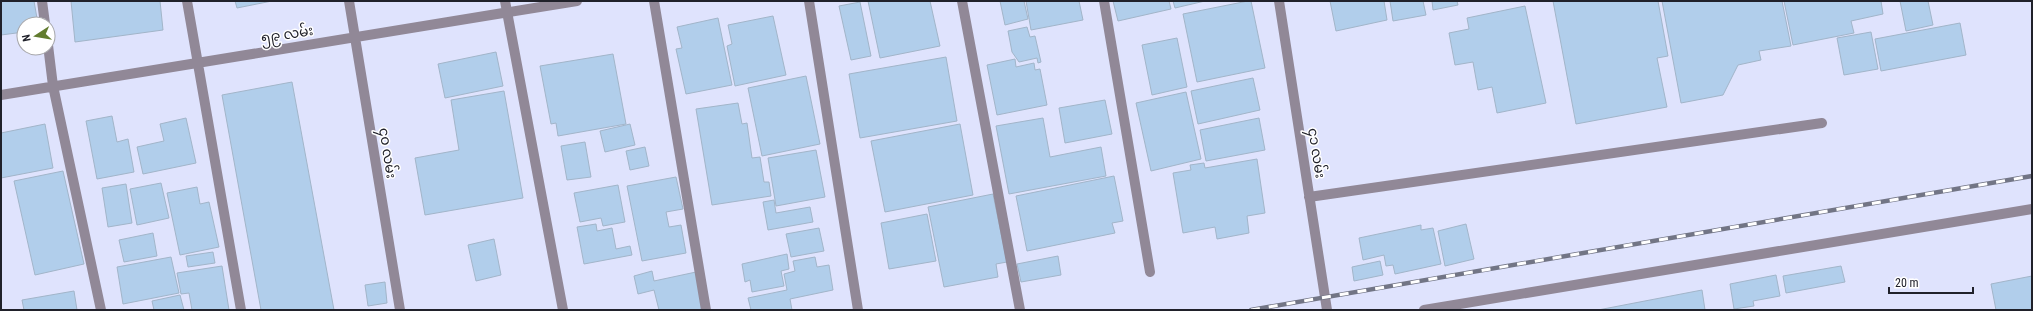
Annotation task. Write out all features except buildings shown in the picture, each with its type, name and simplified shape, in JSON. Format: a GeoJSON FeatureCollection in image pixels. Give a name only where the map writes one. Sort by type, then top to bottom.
{"type":"FeatureCollection","features":[{"type":"Feature","properties":{"kind":"street"},"geometry":{"type":"LineString","coordinates":[[42,1],[44,16]]}},
{"type":"Feature","properties":{"kind":"street"},"geometry":{"type":"LineString","coordinates":[[187,1],[241,310]]}},
{"type":"Feature","properties":{"kind":"street","name":"၄၀ လမ်း"},"geometry":{"type":"LineString","coordinates":[[350,1],[400,310]]}},
{"type":"Feature","properties":{"kind":"street"},"geometry":{"type":"LineString","coordinates":[[505,1],[563,310]]}},
{"type":"Feature","properties":{"kind":"street","name":"၅၉ လမ်း"},"geometry":{"type":"LineString","coordinates":[[1,95],[577,1]]}},
{"type":"Feature","properties":{"kind":"street"},"geometry":{"type":"LineString","coordinates":[[654,1],[706,310]]}},
{"type":"Feature","properties":{"kind":"street"},"geometry":{"type":"LineString","coordinates":[[810,1],[858,310]]}},
{"type":"Feature","properties":{"kind":"street"},"geometry":{"type":"LineString","coordinates":[[962,1],[1020,310]]}},
{"type":"Feature","properties":{"kind":"street"},"geometry":{"type":"LineString","coordinates":[[1104,1],[1150,272]]}},
{"type":"Feature","properties":{"kind":"street","name":"၄၁ လမ်း"},"geometry":{"type":"LineString","coordinates":[[1279,1],[1327,310]]}},
{"type":"Feature","properties":{"kind":"street"},"geometry":{"type":"LineString","coordinates":[[49,56],[53,86],[101,310]]}},
{"type":"Feature","properties":{"kind":"street"},"geometry":{"type":"LineString","coordinates":[[1309,197],[1822,123]]}},
{"type":"Feature","properties":{"kind":"street"},"geometry":{"type":"LineString","coordinates":[[1424,310],[2032,209]]}},
{"type":"Feature","properties":{"kind":"railway"},"geometry":{"type":"LineString","coordinates":[[1251,310],[2032,176]]}}]}
